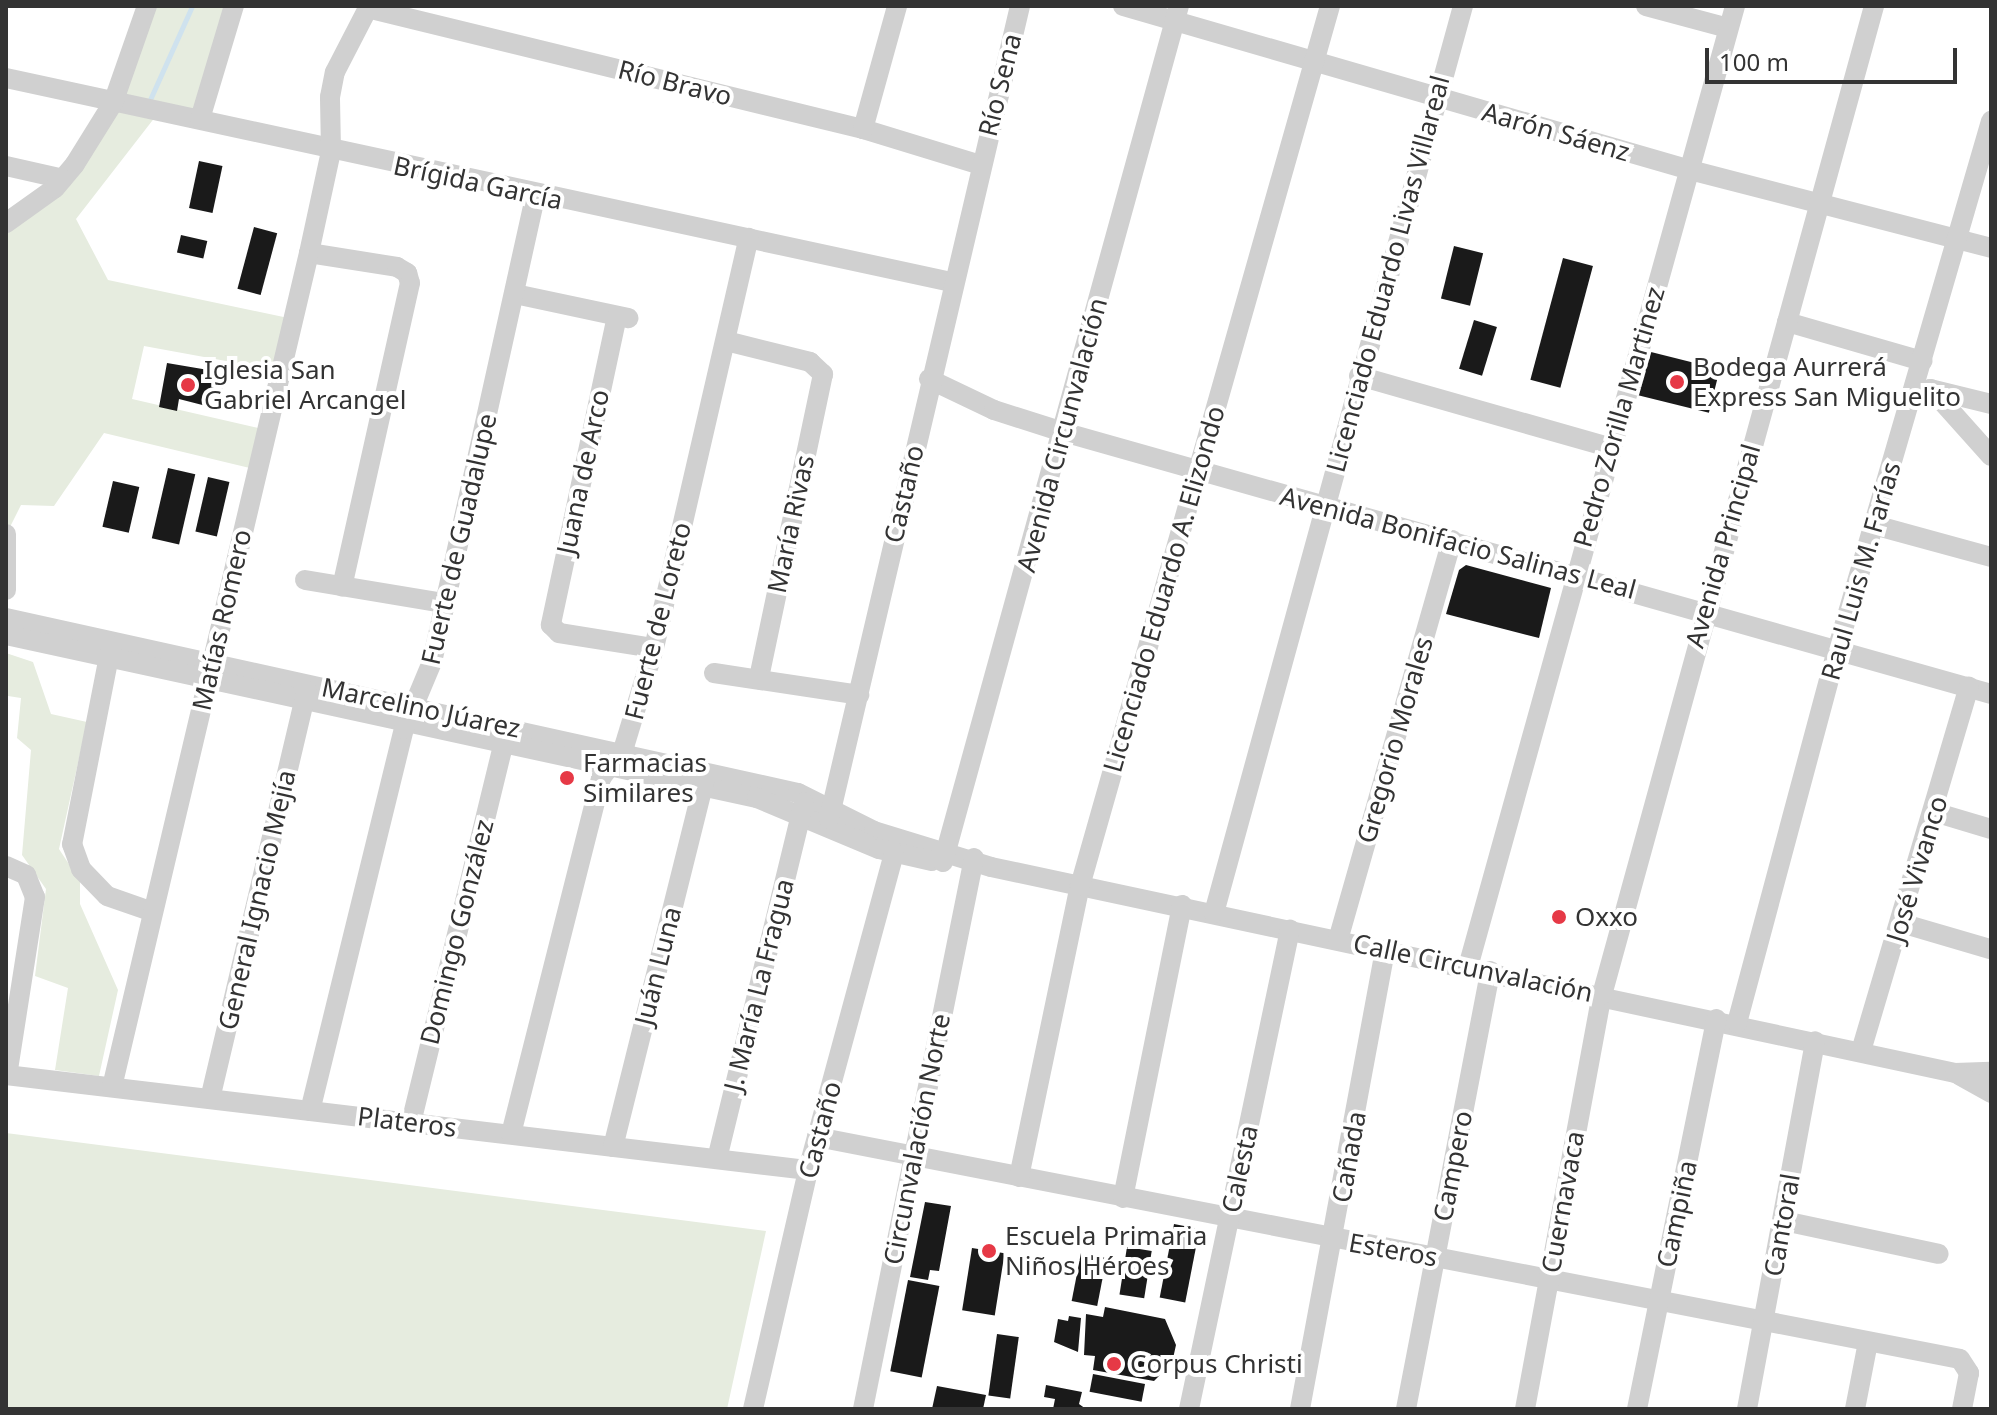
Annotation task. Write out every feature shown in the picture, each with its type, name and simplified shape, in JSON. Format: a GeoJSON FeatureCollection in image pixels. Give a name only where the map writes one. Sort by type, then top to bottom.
{"type":"FeatureCollection","features":[{"type":"Feature","properties":{"kind":"street"},"geometry":{"type":"LineString","coordinates":[[6,223],[63,179],[113,103],[147,6]]}},
{"type":"Feature","properties":{"kind":"street"},"geometry":{"type":"LineString","coordinates":[[200,119],[234,6]]}},
{"type":"Feature","properties":{"kind":"street"},"geometry":{"type":"LineString","coordinates":[[863,129],[897,6]]}},
{"type":"Feature","properties":{"kind":"street","name":"Río Sena"},"geometry":{"type":"LineString","coordinates":[[981,165],[1020,6]]}},
{"type":"Feature","properties":{"kind":"street","name":"Aarón Sáenz"},"geometry":{"type":"LineString","coordinates":[[1123,6],[1177,13],[1315,61],[1437,98],[1690,170],[1991,248]]}},
{"type":"Feature","properties":{"kind":"street","name":"Licenciado Eduardo A. Elizondo"},"geometry":{"type":"LineString","coordinates":[[1019,1177],[1080,886],[1330,6]]}},
{"type":"Feature","properties":{"kind":"street","name":"Licenciado Eduardo Livas Villareal"},"geometry":{"type":"LineString","coordinates":[[1214,913],[1463,6]]}},
{"type":"Feature","properties":{"kind":"street"},"geometry":{"type":"LineString","coordinates":[[1646,6],[1733,12]]}},
{"type":"Feature","properties":{"kind":"street","name":"Avenida Principal"},"geometry":{"type":"LineString","coordinates":[[1602,995],[1704,610],[1821,205],[1874,6]]}},
{"type":"Feature","properties":{"kind":"street","name":"Río Bravo"},"geometry":{"type":"LineString","coordinates":[[368,7],[863,129],[981,165]]}},
{"type":"Feature","properties":{"kind":"street","name":"Matías Romero"},"geometry":{"type":"LineString","coordinates":[[112,1087],[150,911],[309,253],[331,151],[330,97],[335,72],[368,7]]}},
{"type":"Feature","properties":{"kind":"street","name":"Pedro Zorilla Martinez"},"geometry":{"type":"LineString","coordinates":[[1468,967],[1608,447],[1733,12]]}},
{"type":"Feature","properties":{"kind":"street","name":"Avenida Circunvalación"},"geometry":{"type":"LineString","coordinates":[[944,857],[1177,13]]}},
{"type":"Feature","properties":{"kind":"street","name":"Brígida García"},"geometry":{"type":"LineString","coordinates":[[6,78],[535,196],[951,282]]}},
{"type":"Feature","properties":{"kind":"street","name":"Raul Luis M. Farías"},"geometry":{"type":"LineString","coordinates":[[1737,1023],[1838,647],[1874,525],[1923,387],[1922,361],[1991,121]]}},
{"type":"Feature","properties":{"kind":"street","name":"Castaño"},"geometry":{"type":"LineString","coordinates":[[830,816],[951,282],[981,165]]}},
{"type":"Feature","properties":{"kind":"street"},"geometry":{"type":"LineString","coordinates":[[6,166],[63,179]]}},
{"type":"Feature","properties":{"kind":"street","name":"Fuerte de Guadalupe"},"geometry":{"type":"LineString","coordinates":[[310,1111],[410,714],[427,679],[535,196]]}},
{"type":"Feature","properties":{"kind":"street","name":"Fuerte de Loreto"},"geometry":{"type":"LineString","coordinates":[[511,1134],[598,787],[615,758],[654,648],[749,238]]}},
{"type":"Feature","properties":{"kind":"street"},"geometry":{"type":"LineString","coordinates":[[309,253],[397,267],[407,273],[410,283],[342,586]]}},
{"type":"Feature","properties":{"kind":"street","name":"Juana de Arco"},"geometry":{"type":"LineString","coordinates":[[515,294],[624,317],[551,625],[559,633],[654,648]]}},
{"type":"Feature","properties":{"kind":"street"},"geometry":{"type":"LineString","coordinates":[[1787,322],[1922,361]]}},
{"type":"Feature","properties":{"kind":"street","name":"María Rivas"},"geometry":{"type":"LineString","coordinates":[[726,341],[810,362],[822,370],[759,679]]}},
{"type":"Feature","properties":{"kind":"street"},"geometry":{"type":"LineString","coordinates":[[1359,376],[1608,447]]}},
{"type":"Feature","properties":{"kind":"street","name":"Avenida Bonifacio Salinas Leal"},"geometry":{"type":"LineString","coordinates":[[929,379],[994,410],[1063,432],[1838,647],[1991,694]]}},
{"type":"Feature","properties":{"kind":"street"},"geometry":{"type":"LineString","coordinates":[[1923,387],[1991,404]]}},
{"type":"Feature","properties":{"kind":"street"},"geometry":{"type":"LineString","coordinates":[[1923,387],[1991,456]]}},
{"type":"Feature","properties":{"kind":"street"},"geometry":{"type":"LineString","coordinates":[[1874,525],[1991,557]]}},
{"type":"Feature","properties":{"kind":"street"},"geometry":{"type":"LineString","coordinates":[[6,534],[6,590]]}},
{"type":"Feature","properties":{"kind":"street","name":"Gregorio Morales"},"geometry":{"type":"LineString","coordinates":[[1338,940],[1452,540]]}},
{"type":"Feature","properties":{"kind":"street"},"geometry":{"type":"LineString","coordinates":[[305,580],[444,603]]}},
{"type":"Feature","properties":{"kind":"street","name":"Marcelino Júarez"},"geometry":{"type":"LineString","coordinates":[[6,618],[110,650]]}},
{"type":"Feature","properties":{"kind":"street","name":"Marcelino Júarez"},"geometry":{"type":"LineString","coordinates":[[6,635],[110,650],[615,758],[803,804],[830,816]]}},
{"type":"Feature","properties":{"kind":"street"},"geometry":{"type":"LineString","coordinates":[[110,650],[72,844],[81,869],[107,896],[150,911]]}},
{"type":"Feature","properties":{"kind":"street"},"geometry":{"type":"LineString","coordinates":[[714,673],[859,695]]}},
{"type":"Feature","properties":{"kind":"street","name":"José Vivanco"},"geometry":{"type":"LineString","coordinates":[[1861,1051],[1969,687]]}},
{"type":"Feature","properties":{"kind":"street","name":"General Ignacio Mejía"},"geometry":{"type":"LineString","coordinates":[[210,1099],[307,692]]}},
{"type":"Feature","properties":{"kind":"street","name":"Domingo González"},"geometry":{"type":"LineString","coordinates":[[411,1123],[506,735]]}},
{"type":"Feature","properties":{"kind":"street","name":"Juán Luna"},"geometry":{"type":"LineString","coordinates":[[613,1147],[705,778]]}},
{"type":"Feature","properties":{"kind":"street","name":"J. María La Fragua"},"geometry":{"type":"LineString","coordinates":[[717,1159],[803,804]]}},
{"type":"Feature","properties":{"kind":"street"},"geometry":{"type":"LineString","coordinates":[[1934,812],[1991,829]]}},
{"type":"Feature","properties":{"kind":"street","name":"Calle Circunvalación"},"geometry":{"type":"LineString","coordinates":[[830,816],[894,853],[944,857]]}},
{"type":"Feature","properties":{"kind":"street","name":"Calle Circunvalación"},"geometry":{"type":"LineString","coordinates":[[830,816],[944,857],[979,865],[1737,1023],[1955,1073],[1991,1072]]}},
{"type":"Feature","properties":{"kind":"street","name":"Castaño"},"geometry":{"type":"LineString","coordinates":[[753,1409],[808,1170],[894,853]]}},
{"type":"Feature","properties":{"kind":"street","name":"Circunvalación Norte"},"geometry":{"type":"LineString","coordinates":[[863,1409],[913,1156],[979,865]]}},
{"type":"Feature","properties":{"kind":"street"},"geometry":{"type":"LineString","coordinates":[[6,866],[26,875],[35,897],[6,1075]]}},
{"type":"Feature","properties":{"kind":"street"},"geometry":{"type":"LineString","coordinates":[[1123,1198],[1182,905]]}},
{"type":"Feature","properties":{"kind":"street"},"geometry":{"type":"LineString","coordinates":[[1901,923],[1990,949]]}},
{"type":"Feature","properties":{"kind":"street","name":"Calesta"},"geometry":{"type":"LineString","coordinates":[[1189,1409],[1290,930]]}},
{"type":"Feature","properties":{"kind":"street","name":"Cañada"},"geometry":{"type":"LineString","coordinates":[[1300,1409],[1335,1239],[1385,951]]}},
{"type":"Feature","properties":{"kind":"street","name":"Campero"},"geometry":{"type":"LineString","coordinates":[[1406,1409],[1490,971]]}},
{"type":"Feature","properties":{"kind":"street","name":"Cuernavaca"},"geometry":{"type":"LineString","coordinates":[[1525,1409],[1602,995]]}},
{"type":"Feature","properties":{"kind":"street","name":"Campiña"},"geometry":{"type":"LineString","coordinates":[[1637,1409],[1716,1019]]}},
{"type":"Feature","properties":{"kind":"street","name":"Cantoral"},"geometry":{"type":"LineString","coordinates":[[1747,1409],[1815,1041]]}},
{"type":"Feature","properties":{"kind":"street","name":"Calle Circunvalación"},"geometry":{"type":"LineString","coordinates":[[1955,1073],[1991,1093]]}},
{"type":"Feature","properties":{"kind":"street","name":"Plateros"},"geometry":{"type":"LineString","coordinates":[[6,1075],[808,1170]]}},
{"type":"Feature","properties":{"kind":"street","name":"Esteros"},"geometry":{"type":"LineString","coordinates":[[817,1137],[1868,1342],[1967,1364],[1962,1409]]}},
{"type":"Feature","properties":{"kind":"street"},"geometry":{"type":"LineString","coordinates":[[1784,1221],[1939,1254]]}},
{"type":"Feature","properties":{"kind":"street"},"geometry":{"type":"LineString","coordinates":[[1855,1409],[1868,1342]]}},
{"type":"Feature","properties":{"kind":"shaded area"},"geometry":{"type":"Polygon","coordinates":[[[147,6],[234,6],[200,119],[159,112],[76,219],[108,280],[293,319],[281,371],[144,346],[132,399],[267,430],[258,470],[104,433],[54,506],[21,505],[6,535],[6,222],[44,196],[113,103],[147,6]]]}},
{"type":"Feature","properties":{"kind":"shaded area"},"geometry":{"type":"Polygon","coordinates":[[[6,653],[33,662],[51,714],[87,722],[59,849],[80,881],[80,904],[118,990],[99,1076],[55,1070],[68,988],[35,976],[46,889],[22,855],[31,750],[17,738],[21,698],[8,696],[6,653]]]}},
{"type":"Feature","properties":{"kind":"shaded area"},"geometry":{"type":"Polygon","coordinates":[[[6,1133],[766,1231],[727,1409],[6,1409],[6,1133]]]}},
{"type":"Feature","properties":{"kind":"building"},"geometry":{"type":"Polygon","coordinates":[[[199,161],[222,166],[212,213],[189,208],[199,161]]]}},
{"type":"Feature","properties":{"kind":"building"},"geometry":{"type":"Polygon","coordinates":[[[254,227],[277,233],[261,295],[237,289],[254,227]]]}},
{"type":"Feature","properties":{"kind":"building"},"geometry":{"type":"Polygon","coordinates":[[[181,235],[207,241],[203,259],[177,253],[181,235]]]}},
{"type":"Feature","properties":{"kind":"building"},"geometry":{"type":"Polygon","coordinates":[[[1454,246],[1483,253],[1470,306],[1441,298],[1454,246]]]}},
{"type":"Feature","properties":{"kind":"building"},"geometry":{"type":"Polygon","coordinates":[[[1563,258],[1593,266],[1560,388],[1530,380],[1563,258]]]}},
{"type":"Feature","properties":{"kind":"building"},"geometry":{"type":"Polygon","coordinates":[[[1474,320],[1497,327],[1482,376],[1459,369],[1474,320]]]}},
{"type":"Feature","properties":{"kind":"building","name":"Bodega Aurrerá Express San Miguelito"},"geometry":{"type":"Polygon","coordinates":[[[1647,351],[1720,369],[1709,413],[1636,395],[1647,351]]]}},
{"type":"Feature","properties":{"kind":"building"},"geometry":{"type":"Polygon","coordinates":[[[167,363],[226,373],[218,409],[179,399],[177,411],[159,407],[167,363]]]}},
{"type":"Feature","properties":{"kind":"building"},"geometry":{"type":"Polygon","coordinates":[[[168,468],[195,474],[179,544],[152,538],[168,468]]]}},
{"type":"Feature","properties":{"kind":"building"},"geometry":{"type":"Polygon","coordinates":[[[208,477],[229,482],[217,537],[195,532],[208,477]]]}},
{"type":"Feature","properties":{"kind":"building"},"geometry":{"type":"Polygon","coordinates":[[[113,481],[139,487],[129,533],[102,527],[113,481]]]}},
{"type":"Feature","properties":{"kind":"building"},"geometry":{"type":"Polygon","coordinates":[[[1466,565],[1551,588],[1539,638],[1446,614],[1459,570],[1466,565]]]}},
{"type":"Feature","properties":{"kind":"building"},"geometry":{"type":"Polygon","coordinates":[[[925,1202],[951,1206],[939,1271],[930,1270],[928,1280],[910,1277],[925,1202]]]}},
{"type":"Feature","properties":{"kind":"building"},"geometry":{"type":"Polygon","coordinates":[[[1174,1224],[1200,1229],[1185,1303],[1160,1298],[1174,1224]]]}},
{"type":"Feature","properties":{"kind":"building"},"geometry":{"type":"Polygon","coordinates":[[[1127,1247],[1152,1251],[1144,1298],[1119,1294],[1127,1247]]]}},
{"type":"Feature","properties":{"kind":"building"},"geometry":{"type":"Polygon","coordinates":[[[972,1248],[1005,1253],[995,1315],[962,1310],[972,1248]]]}},
{"type":"Feature","properties":{"kind":"building"},"geometry":{"type":"Polygon","coordinates":[[[1081,1253],[1107,1258],[1097,1306],[1072,1301],[1081,1253]]]}},
{"type":"Feature","properties":{"kind":"building"},"geometry":{"type":"Polygon","coordinates":[[[908,1280],[939,1286],[922,1377],[890,1371],[908,1280]]]}},
{"type":"Feature","properties":{"kind":"building"},"geometry":{"type":"Polygon","coordinates":[[[1105,1307],[1165,1319],[1176,1345],[1172,1363],[1154,1381],[1093,1370],[1095,1356],[1084,1355],[1086,1314],[1103,1317],[1105,1307]]]}},
{"type":"Feature","properties":{"kind":"building"},"geometry":{"type":"Polygon","coordinates":[[[1069,1316],[1081,1318],[1078,1352],[1054,1342],[1058,1319],[1068,1321],[1069,1316]]]}},
{"type":"Feature","properties":{"kind":"building"},"geometry":{"type":"Polygon","coordinates":[[[997,1334],[1019,1337],[1010,1398],[988,1395],[997,1334]]]}},
{"type":"Feature","properties":{"kind":"building"},"geometry":{"type":"Polygon","coordinates":[[[1093,1374],[1145,1384],[1142,1402],[1090,1392],[1093,1374]]]}},
{"type":"Feature","properties":{"kind":"building"},"geometry":{"type":"Polygon","coordinates":[[[1046,1385],[1082,1392],[1079,1404],[1086,1409],[1053,1409],[1055,1399],[1044,1397],[1046,1385]]]}},
{"type":"Feature","properties":{"kind":"building"},"geometry":{"type":"Polygon","coordinates":[[[937,1386],[986,1395],[983,1409],[932,1409],[937,1386]]]}},
{"type":"Feature","properties":{"kind":"waterway"},"geometry":{"type":"LineString","coordinates":[[148,104],[192,6]]}},
{"type":"Feature","properties":{"kind":"place","name":"Bodega Aurrerá Express San Miguelito"},"geometry":{"type":"Point","coordinates":[1677,382]}},
{"type":"Feature","properties":{"kind":"place","name":"Iglesia San Gabriel Arcangel"},"geometry":{"type":"Point","coordinates":[188,385]}},
{"type":"Feature","properties":{"kind":"place","name":"Farmacias Similares"},"geometry":{"type":"Point","coordinates":[567,778]}},
{"type":"Feature","properties":{"kind":"place","name":"Oxxo"},"geometry":{"type":"Point","coordinates":[1559,917]}},
{"type":"Feature","properties":{"kind":"place","name":"Escuela Primaria Niños Héroes"},"geometry":{"type":"Point","coordinates":[989,1251]}},
{"type":"Feature","properties":{"kind":"place","name":"Corpus Christi"},"geometry":{"type":"Point","coordinates":[1114,1364]}}]}
